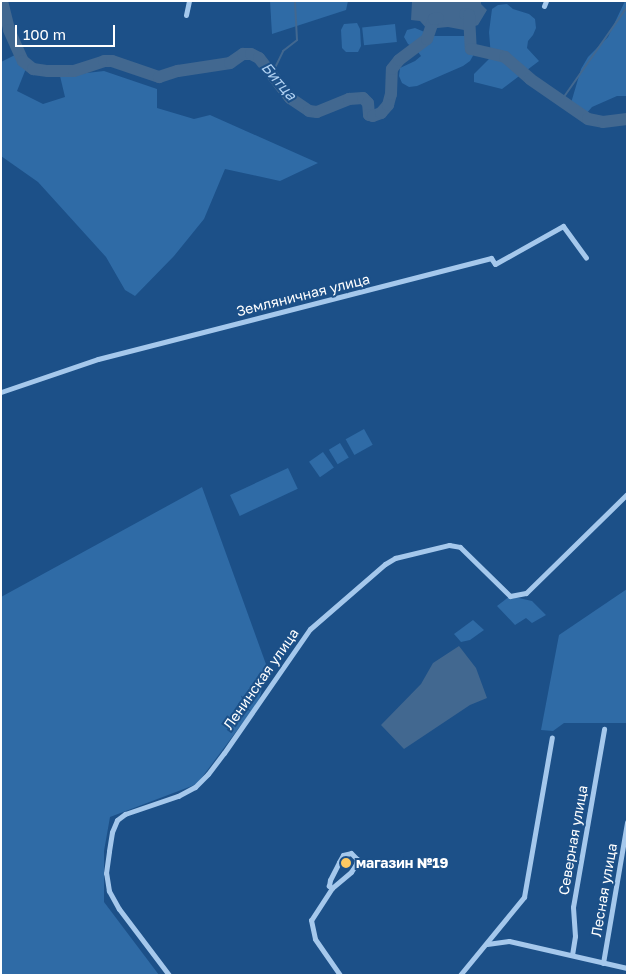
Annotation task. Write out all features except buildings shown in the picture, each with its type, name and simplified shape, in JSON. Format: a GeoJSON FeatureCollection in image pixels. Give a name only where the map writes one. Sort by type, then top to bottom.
{"type":"FeatureCollection","features":[{"type":"Feature","properties":{"kind":"street"},"geometry":{"type":"LineString","coordinates":[[186,15],[189,1]]}},
{"type":"Feature","properties":{"kind":"street","name":"Земляничная улица"},"geometry":{"type":"LineString","coordinates":[[1,392],[127,352],[491,258],[495,264],[563,226],[586,258]]}},
{"type":"Feature","properties":{"kind":"street","name":"Ленинская улица"},"geometry":{"type":"LineString","coordinates":[[169,975],[119,909],[109,891],[106,873],[112,832],[117,820],[125,814],[178,796],[195,787],[208,774],[300,641],[356,588],[395,558],[449,545],[460,546],[510,596],[526,593],[627,494]]}},
{"type":"Feature","properties":{"kind":"street","name":"Северная улица"},"geometry":{"type":"LineString","coordinates":[[572,955],[574,936],[573,907],[604,729]]}},
{"type":"Feature","properties":{"kind":"street"},"geometry":{"type":"LineString","coordinates":[[460,975],[524,897],[552,737]]}},
{"type":"Feature","properties":{"kind":"street","name":"Лесная улица"},"geometry":{"type":"LineString","coordinates":[[603,963],[627,822]]}},
{"type":"Feature","properties":{"kind":"street"},"geometry":{"type":"LineString","coordinates":[[332,888],[329,886],[330,880],[338,862],[343,855],[351,853],[357,859],[356,864],[351,872],[332,888],[311,920],[311,930],[315,939],[340,975]]}},
{"type":"Feature","properties":{"kind":"street"},"geometry":{"type":"LineString","coordinates":[[497,930],[505,941]]}},
{"type":"Feature","properties":{"kind":"street"},"geometry":{"type":"LineString","coordinates":[[486,944],[505,941],[627,968]]}},
{"type":"Feature","properties":{"kind":"shaded area"},"geometry":{"type":"Polygon","coordinates":[[[270,1],[348,1],[346,10],[272,34],[270,1]]]}},
{"type":"Feature","properties":{"kind":"shaded area"},"geometry":{"type":"Polygon","coordinates":[[[481,1],[481,4],[487,10],[478,25],[464,30],[448,27],[427,29],[420,21],[411,20],[412,2],[481,1]]]}},
{"type":"Feature","properties":{"kind":"shaded area"},"geometry":{"type":"Polygon","coordinates":[[[625,1],[627,1],[627,96],[617,96],[592,107],[586,114],[571,103],[581,69],[588,57],[608,37],[625,1]]]}},
{"type":"Feature","properties":{"kind":"shaded area"},"geometry":{"type":"Polygon","coordinates":[[[507,4],[513,9],[529,14],[535,19],[536,28],[528,41],[527,48],[539,61],[502,89],[474,82],[474,74],[491,57],[489,32],[492,9],[498,5],[507,4]]]}},
{"type":"Feature","properties":{"kind":"shaded area"},"geometry":{"type":"Polygon","coordinates":[[[357,23],[360,29],[361,46],[358,52],[346,52],[342,48],[341,30],[344,24],[357,23]]]}},
{"type":"Feature","properties":{"kind":"shaded area"},"geometry":{"type":"Polygon","coordinates":[[[395,24],[397,42],[364,45],[362,27],[395,24]]]}},
{"type":"Feature","properties":{"kind":"shaded area"},"geometry":{"type":"Polygon","coordinates":[[[415,28],[434,36],[465,36],[471,39],[474,54],[470,61],[463,66],[417,86],[409,87],[402,83],[399,76],[400,68],[421,56],[415,48],[408,44],[404,37],[407,30],[415,28]]]}},
{"type":"Feature","properties":{"kind":"shaded area"},"geometry":{"type":"Polygon","coordinates":[[[17,54],[27,66],[17,91],[43,104],[65,97],[60,76],[104,71],[157,89],[157,108],[194,119],[210,115],[318,163],[280,181],[225,169],[204,219],[174,256],[135,296],[125,290],[106,257],[38,182],[1,156],[1,62],[17,54]]]}},
{"type":"Feature","properties":{"kind":"shaded area"},"geometry":{"type":"Polygon","coordinates":[[[364,429],[373,445],[354,455],[346,439],[364,429]]]}},
{"type":"Feature","properties":{"kind":"shaded area"},"geometry":{"type":"Polygon","coordinates":[[[340,443],[349,458],[338,464],[329,450],[340,443]]]}},
{"type":"Feature","properties":{"kind":"shaded area"},"geometry":{"type":"Polygon","coordinates":[[[323,452],[334,468],[320,477],[309,462],[323,452]]]}},
{"type":"Feature","properties":{"kind":"shaded area"},"geometry":{"type":"Polygon","coordinates":[[[288,468],[298,489],[240,516],[230,495],[288,468]]]}},
{"type":"Feature","properties":{"kind":"shaded area"},"geometry":{"type":"Polygon","coordinates":[[[202,487],[267,667],[259,701],[197,784],[110,817],[104,851],[104,902],[159,975],[1,975],[1,597],[202,487]]]}},
{"type":"Feature","properties":{"kind":"shaded area"},"geometry":{"type":"Polygon","coordinates":[[[627,589],[627,723],[564,723],[553,731],[541,730],[559,635],[627,589]]]}},
{"type":"Feature","properties":{"kind":"shaded area"},"geometry":{"type":"Polygon","coordinates":[[[510,596],[532,601],[546,615],[532,623],[526,618],[515,625],[497,606],[510,596]]]}},
{"type":"Feature","properties":{"kind":"shaded area"},"geometry":{"type":"Polygon","coordinates":[[[473,620],[484,630],[470,640],[461,642],[454,634],[473,620]]]}},
{"type":"Feature","properties":{"kind":"shaded area"},"geometry":{"type":"Polygon","coordinates":[[[459,646],[476,668],[487,698],[470,705],[404,749],[381,725],[421,684],[433,663],[459,646]]]}},
{"type":"Feature","properties":{"kind":"waterway","name":"Битца"},"geometry":{"type":"LineString","coordinates":[[2,1],[9,30],[23,61],[33,69],[74,71],[104,61],[112,61],[159,77],[178,71],[230,63],[243,54],[251,54],[259,58],[290,98],[309,111],[317,112],[349,99],[363,98],[368,103],[369,115],[373,116],[381,113],[388,105],[391,94],[392,69],[399,60],[427,39],[434,19],[438,18]]}},
{"type":"Feature","properties":{"kind":"waterway"},"geometry":{"type":"LineString","coordinates":[[271,76],[283,51],[297,40],[295,1]]}},
{"type":"Feature","properties":{"kind":"waterway"},"geometry":{"type":"LineString","coordinates":[[561,101],[627,7]]}},
{"type":"Feature","properties":{"kind":"waterway","name":"Битца"},"geometry":{"type":"LineString","coordinates":[[465,14],[469,15],[471,49],[505,57],[530,79],[588,119],[603,122],[627,119]]}},
{"type":"Feature","properties":{"kind":"place","name":"магазин №19"},"geometry":{"type":"Point","coordinates":[346,863]}}]}
